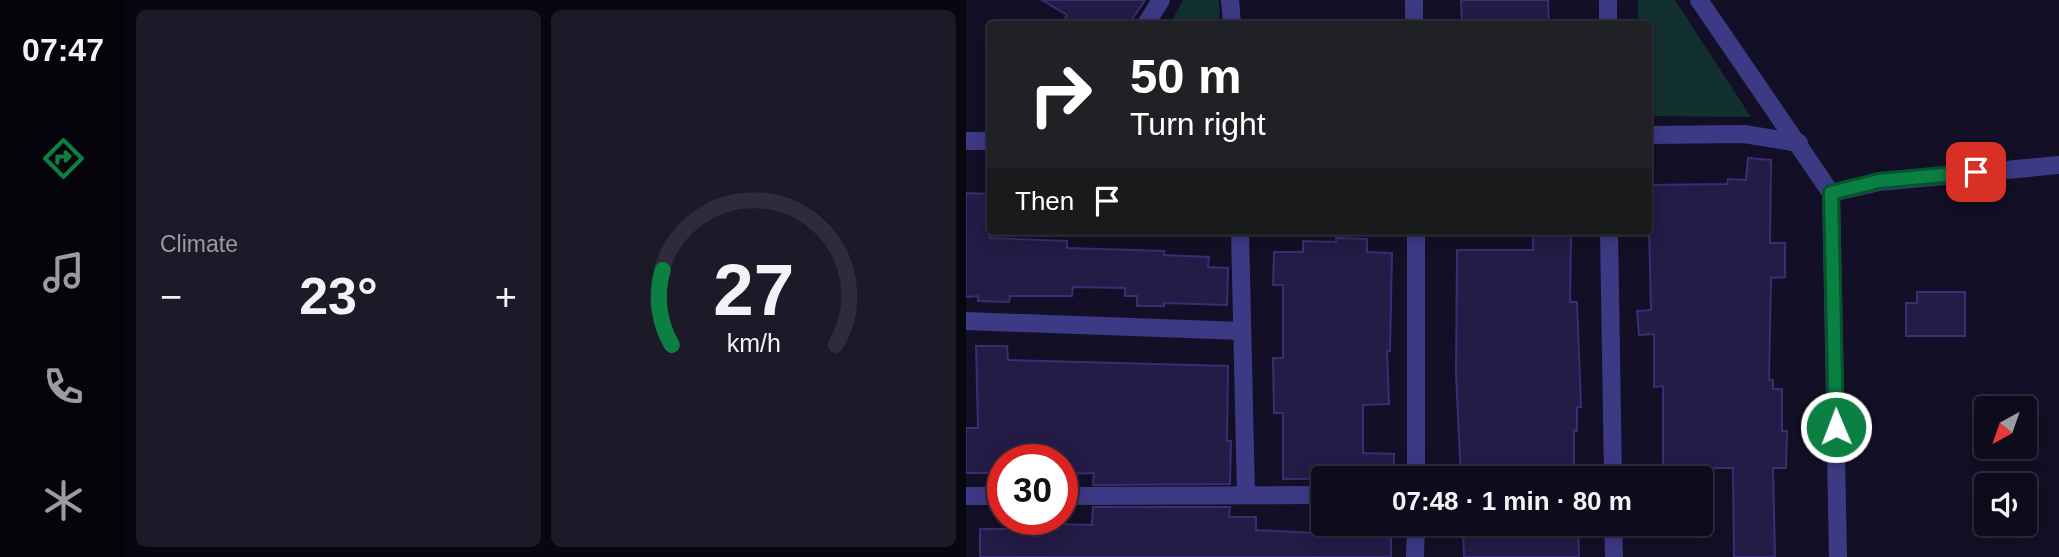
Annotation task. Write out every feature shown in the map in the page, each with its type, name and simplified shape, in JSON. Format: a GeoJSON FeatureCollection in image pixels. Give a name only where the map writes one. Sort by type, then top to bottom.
{"type":"FeatureCollection","features":[{"type":"Feature","properties":{"kind":"street"},"geometry":{"type":"LineString","coordinates":[[1148,21],[1161,0]]}},
{"type":"Feature","properties":{"kind":"street"},"geometry":{"type":"LineString","coordinates":[[1230,0],[1232,21]]}},
{"type":"Feature","properties":{"kind":"street"},"geometry":{"type":"LineString","coordinates":[[1413,0],[1414,21]]}},
{"type":"Feature","properties":{"kind":"street"},"geometry":{"type":"LineString","coordinates":[[1608,0],[1608,21]]}},
{"type":"Feature","properties":{"kind":"street"},"geometry":{"type":"LineString","coordinates":[[1699,0],[1831,193],[1838,557]]}},
{"type":"Feature","properties":{"kind":"street"},"geometry":{"type":"LineString","coordinates":[[1652,135],[1744,134],[1799,143]]}},
{"type":"Feature","properties":{"kind":"street"},"geometry":{"type":"LineString","coordinates":[[966,141],[987,141]]}},
{"type":"Feature","properties":{"kind":"street"},"geometry":{"type":"LineString","coordinates":[[1831,193],[1879,181],[2059,165]]}},
{"type":"Feature","properties":{"kind":"street"},"geometry":{"type":"LineString","coordinates":[[1240,235],[1246,495]]}},
{"type":"Feature","properties":{"kind":"street"},"geometry":{"type":"LineString","coordinates":[[1416,235],[1416,466]]}},
{"type":"Feature","properties":{"kind":"street"},"geometry":{"type":"LineString","coordinates":[[1609,235],[1613,466]]}},
{"type":"Feature","properties":{"kind":"street"},"geometry":{"type":"LineString","coordinates":[[966,321],[1242,331]]}},
{"type":"Feature","properties":{"kind":"street"},"geometry":{"type":"LineString","coordinates":[[1078,496],[1311,495]]}},
{"type":"Feature","properties":{"kind":"street"},"geometry":{"type":"LineString","coordinates":[[966,496],[987,496]]}},
{"type":"Feature","properties":{"kind":"street"},"geometry":{"type":"LineString","coordinates":[[1415,557],[1416,536]]}},
{"type":"Feature","properties":{"kind":"street"},"geometry":{"type":"LineString","coordinates":[[1614,536],[1614,557]]}},
{"type":"Feature","properties":{"kind":"green space"},"geometry":{"type":"Polygon","coordinates":[[[1183,0],[1219,0],[1220,21],[1172,21],[1183,0]]]}},
{"type":"Feature","properties":{"kind":"green space"},"geometry":{"type":"Polygon","coordinates":[[[1638,0],[1675,0],[1751,117],[1652,116],[1652,21],[1638,21],[1638,0]]]}},
{"type":"Feature","properties":{"kind":"building"},"geometry":{"type":"Polygon","coordinates":[[[1042,0],[1145,0],[1131,21],[1064,21],[1067,15],[1042,0]]]}},
{"type":"Feature","properties":{"kind":"building"},"geometry":{"type":"Polygon","coordinates":[[[1461,0],[1548,0],[1549,21],[1462,21],[1461,0]]]}},
{"type":"Feature","properties":{"kind":"building"},"geometry":{"type":"Polygon","coordinates":[[[1748,158],[1771,160],[1770,243],[1785,243],[1785,277],[1771,278],[1769,380],[1773,380],[1773,389],[1782,389],[1782,431],[1787,431],[1786,468],[1773,468],[1775,557],[1734,557],[1733,468],[1663,466],[1663,386],[1654,387],[1654,334],[1639,335],[1637,311],[1651,310],[1649,235],[1652,235],[1652,185],[1727,184],[1728,179],[1746,180],[1748,158]]]}},
{"type":"Feature","properties":{"kind":"building"},"geometry":{"type":"Polygon","coordinates":[[[966,193],[987,194],[987,235],[990,235],[990,238],[1067,241],[1067,248],[1164,251],[1164,255],[1209,257],[1208,267],[1228,268],[1227,305],[1164,303],[1164,306],[1137,306],[1137,296],[1125,296],[1125,288],[1073,287],[1072,296],[1010,296],[1009,302],[978,301],[978,296],[966,297],[966,193]]]}},
{"type":"Feature","properties":{"kind":"building"},"geometry":{"type":"Polygon","coordinates":[[[1533,235],[1571,235],[1570,302],[1577,302],[1581,407],[1577,407],[1577,431],[1574,430],[1574,466],[1460,466],[1456,375],[1457,250],[1533,250],[1533,235]]]}},
{"type":"Feature","properties":{"kind":"building"},"geometry":{"type":"Polygon","coordinates":[[[1336,238],[1367,239],[1367,252],[1392,253],[1390,351],[1387,351],[1389,404],[1363,405],[1363,453],[1394,454],[1394,466],[1311,466],[1311,479],[1283,479],[1283,413],[1274,413],[1273,358],[1283,358],[1283,285],[1273,285],[1274,252],[1303,252],[1303,241],[1336,242],[1336,238]]]}},
{"type":"Feature","properties":{"kind":"building"},"geometry":{"type":"Polygon","coordinates":[[[1917,292],[1965,292],[1965,336],[1906,336],[1906,303],[1917,303],[1917,292]]]}},
{"type":"Feature","properties":{"kind":"building"},"geometry":{"type":"Polygon","coordinates":[[[976,346],[1007,346],[1008,360],[1228,366],[1227,441],[1231,441],[1230,484],[1093,485],[1094,473],[1078,474],[1078,444],[987,444],[987,473],[966,473],[966,428],[978,428],[976,346]]]}},
{"type":"Feature","properties":{"kind":"building"},"geometry":{"type":"Polygon","coordinates":[[[1093,507],[1230,507],[1229,517],[1256,517],[1256,530],[1311,533],[1311,536],[1391,537],[1391,557],[980,557],[980,529],[987,529],[987,535],[1078,535],[1078,525],[1092,525],[1093,507]]]}},
{"type":"Feature","properties":{"kind":"building"},"geometry":{"type":"Polygon","coordinates":[[[1463,536],[1578,536],[1579,557],[1464,557],[1463,536]]]}},
{"type":"Feature","properties":{"kind":"route"},"geometry":{"type":"LineString","coordinates":[[1836,427],[1831,193],[1879,181],[1976,172]]}}]}
